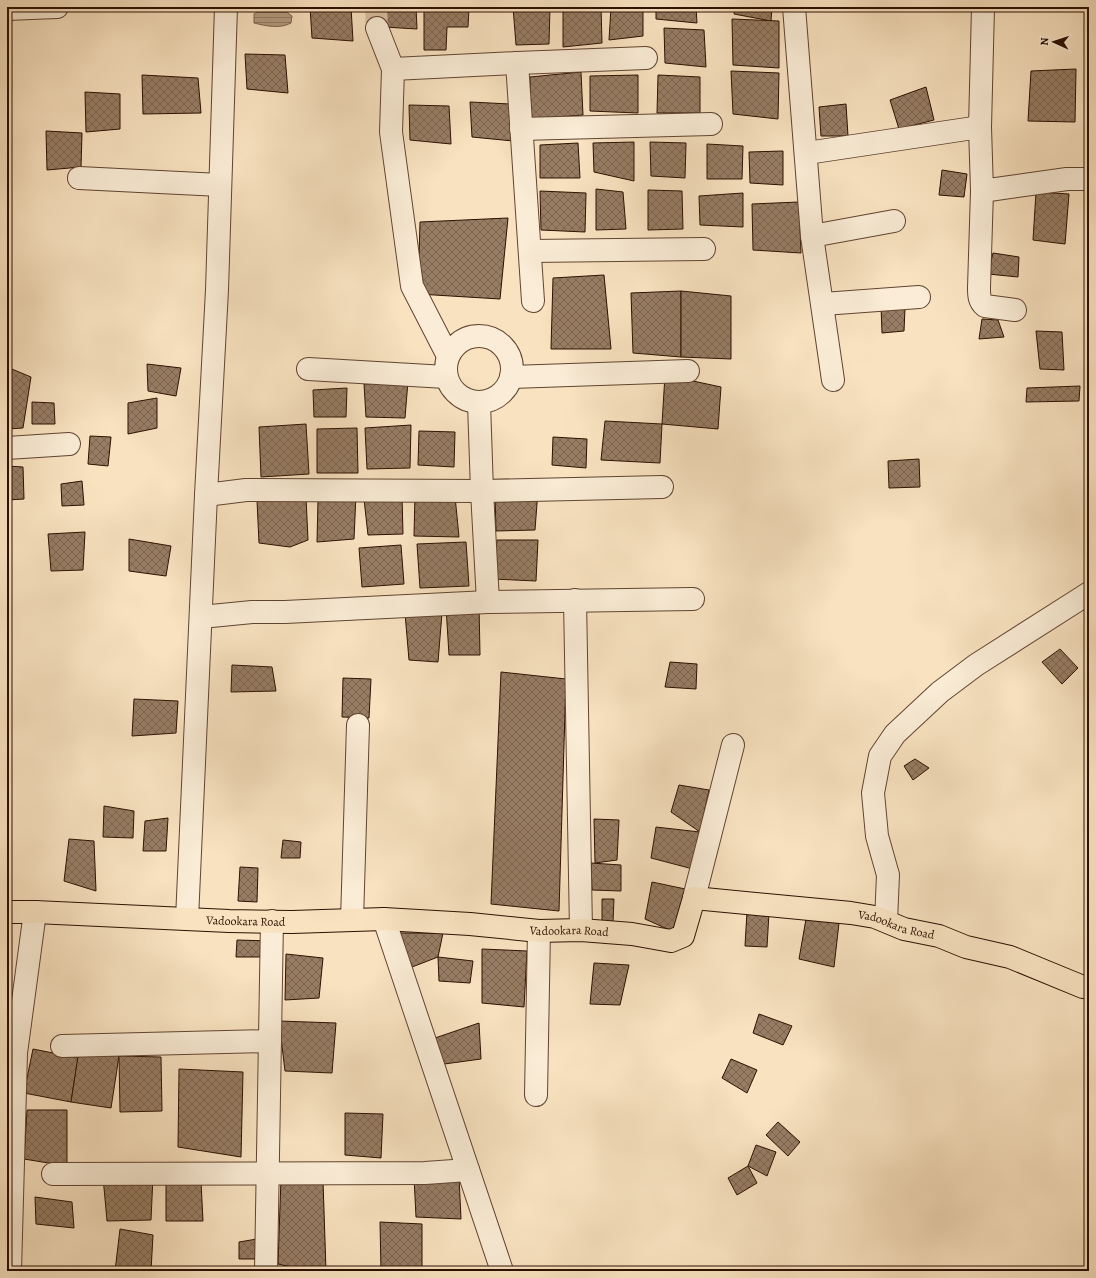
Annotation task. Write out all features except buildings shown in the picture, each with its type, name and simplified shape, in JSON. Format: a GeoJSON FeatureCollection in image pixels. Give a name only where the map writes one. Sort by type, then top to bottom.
{"type":"FeatureCollection","features":[{"type":"Feature","properties":{"kind":"main road","name":"Vadookara Road"},"geometry":{"type":"LineString","coordinates":[[7,912],[272,921],[384,919],[470,924],[539,931],[581,930],[632,934],[671,941],[683,936],[694,898],[851,913],[875,917],[904,929],[939,936],[966,947],[1010,957],[1083,987],[1089,988]]}},
{"type":"Feature","properties":{"kind":"street"},"geometry":{"type":"LineString","coordinates":[[7,10],[56,7]]}},
{"type":"Feature","properties":{"kind":"street"},"geometry":{"type":"LineString","coordinates":[[187,919],[206,495],[218,290],[226,7]]}},
{"type":"Feature","properties":{"kind":"street"},"geometry":{"type":"LineString","coordinates":[[794,7],[807,153],[812,236],[833,380]]}},
{"type":"Feature","properties":{"kind":"street"},"geometry":{"type":"LineString","coordinates":[[983,7],[980,127],[982,191],[979,288],[980,299],[981,303],[985,306],[1014,310]]}},
{"type":"Feature","properties":{"kind":"street"},"geometry":{"type":"LineString","coordinates":[[377,28],[393,69],[391,132],[412,286],[448,356]]}},
{"type":"Feature","properties":{"kind":"street"},"geometry":{"type":"LineString","coordinates":[[393,69],[646,58]]}},
{"type":"Feature","properties":{"kind":"street"},"geometry":{"type":"LineString","coordinates":[[517,63],[533,301]]}},
{"type":"Feature","properties":{"kind":"street"},"geometry":{"type":"LineString","coordinates":[[521,129],[711,124]]}},
{"type":"Feature","properties":{"kind":"street"},"geometry":{"type":"LineString","coordinates":[[807,153],[980,127]]}},
{"type":"Feature","properties":{"kind":"street"},"geometry":{"type":"LineString","coordinates":[[79,178],[220,185]]}},
{"type":"Feature","properties":{"kind":"street"},"geometry":{"type":"LineString","coordinates":[[982,191],[1067,179],[1084,178],[1089,180]]}},
{"type":"Feature","properties":{"kind":"street"},"geometry":{"type":"LineString","coordinates":[[812,236],[894,221]]}},
{"type":"Feature","properties":{"kind":"street"},"geometry":{"type":"LineString","coordinates":[[530,251],[704,249]]}},
{"type":"Feature","properties":{"kind":"street"},"geometry":{"type":"LineString","coordinates":[[823,304],[919,297]]}},
{"type":"Feature","properties":{"kind":"street"},"geometry":{"type":"LineString","coordinates":[[473,336],[484,336],[494,340],[503,347],[509,356],[511,366],[510,377],[506,387],[499,395],[490,401],[468,401],[458,396],[451,388],[446,377],[448,356],[454,347],[463,340],[473,336]]}},
{"type":"Feature","properties":{"kind":"street"},"geometry":{"type":"LineString","coordinates":[[308,369],[446,377]]}},
{"type":"Feature","properties":{"kind":"street"},"geometry":{"type":"LineString","coordinates":[[510,377],[688,371]]}},
{"type":"Feature","properties":{"kind":"street"},"geometry":{"type":"LineString","coordinates":[[479,402],[488,602]]}},
{"type":"Feature","properties":{"kind":"street"},"geometry":{"type":"LineString","coordinates":[[7,448],[69,444]]}},
{"type":"Feature","properties":{"kind":"street"},"geometry":{"type":"LineString","coordinates":[[206,495],[246,490],[482,491],[662,487]]}},
{"type":"Feature","properties":{"kind":"street"},"geometry":{"type":"LineString","coordinates":[[886,921],[888,875],[877,836],[873,793],[880,756],[895,734],[940,692],[976,665],[1089,593]]}},
{"type":"Feature","properties":{"kind":"street"},"geometry":{"type":"LineString","coordinates":[[201,617],[252,612],[292,612],[488,602],[693,599]]}},
{"type":"Feature","properties":{"kind":"street"},"geometry":{"type":"LineString","coordinates":[[575,600],[581,930]]}},
{"type":"Feature","properties":{"kind":"street"},"geometry":{"type":"LineString","coordinates":[[352,920],[358,725]]}},
{"type":"Feature","properties":{"kind":"street"},"geometry":{"type":"LineString","coordinates":[[694,898],[733,745]]}},
{"type":"Feature","properties":{"kind":"street"},"geometry":{"type":"LineString","coordinates":[[10,1271],[16,1053],[35,912]]}},
{"type":"Feature","properties":{"kind":"street"},"geometry":{"type":"LineString","coordinates":[[384,919],[502,1271]]}},
{"type":"Feature","properties":{"kind":"street"},"geometry":{"type":"LineString","coordinates":[[266,1271],[272,921]]}},
{"type":"Feature","properties":{"kind":"street"},"geometry":{"type":"LineString","coordinates":[[536,1095],[539,931]]}},
{"type":"Feature","properties":{"kind":"street"},"geometry":{"type":"LineString","coordinates":[[62,1046],[270,1041]]}},
{"type":"Feature","properties":{"kind":"street"},"geometry":{"type":"LineString","coordinates":[[53,1174],[425,1173],[468,1170]]}},
{"type":"Feature","properties":{"kind":"shaded area"},"geometry":{"type":"Polygon","coordinates":[[[261,10],[285,11],[292,16],[291,23],[282,26],[268,26],[254,23],[254,14],[261,10]]]}},
{"type":"Feature","properties":{"kind":"tunnel"},"geometry":{"type":"LineString","coordinates":[[376,7],[377,28]]}}]}
